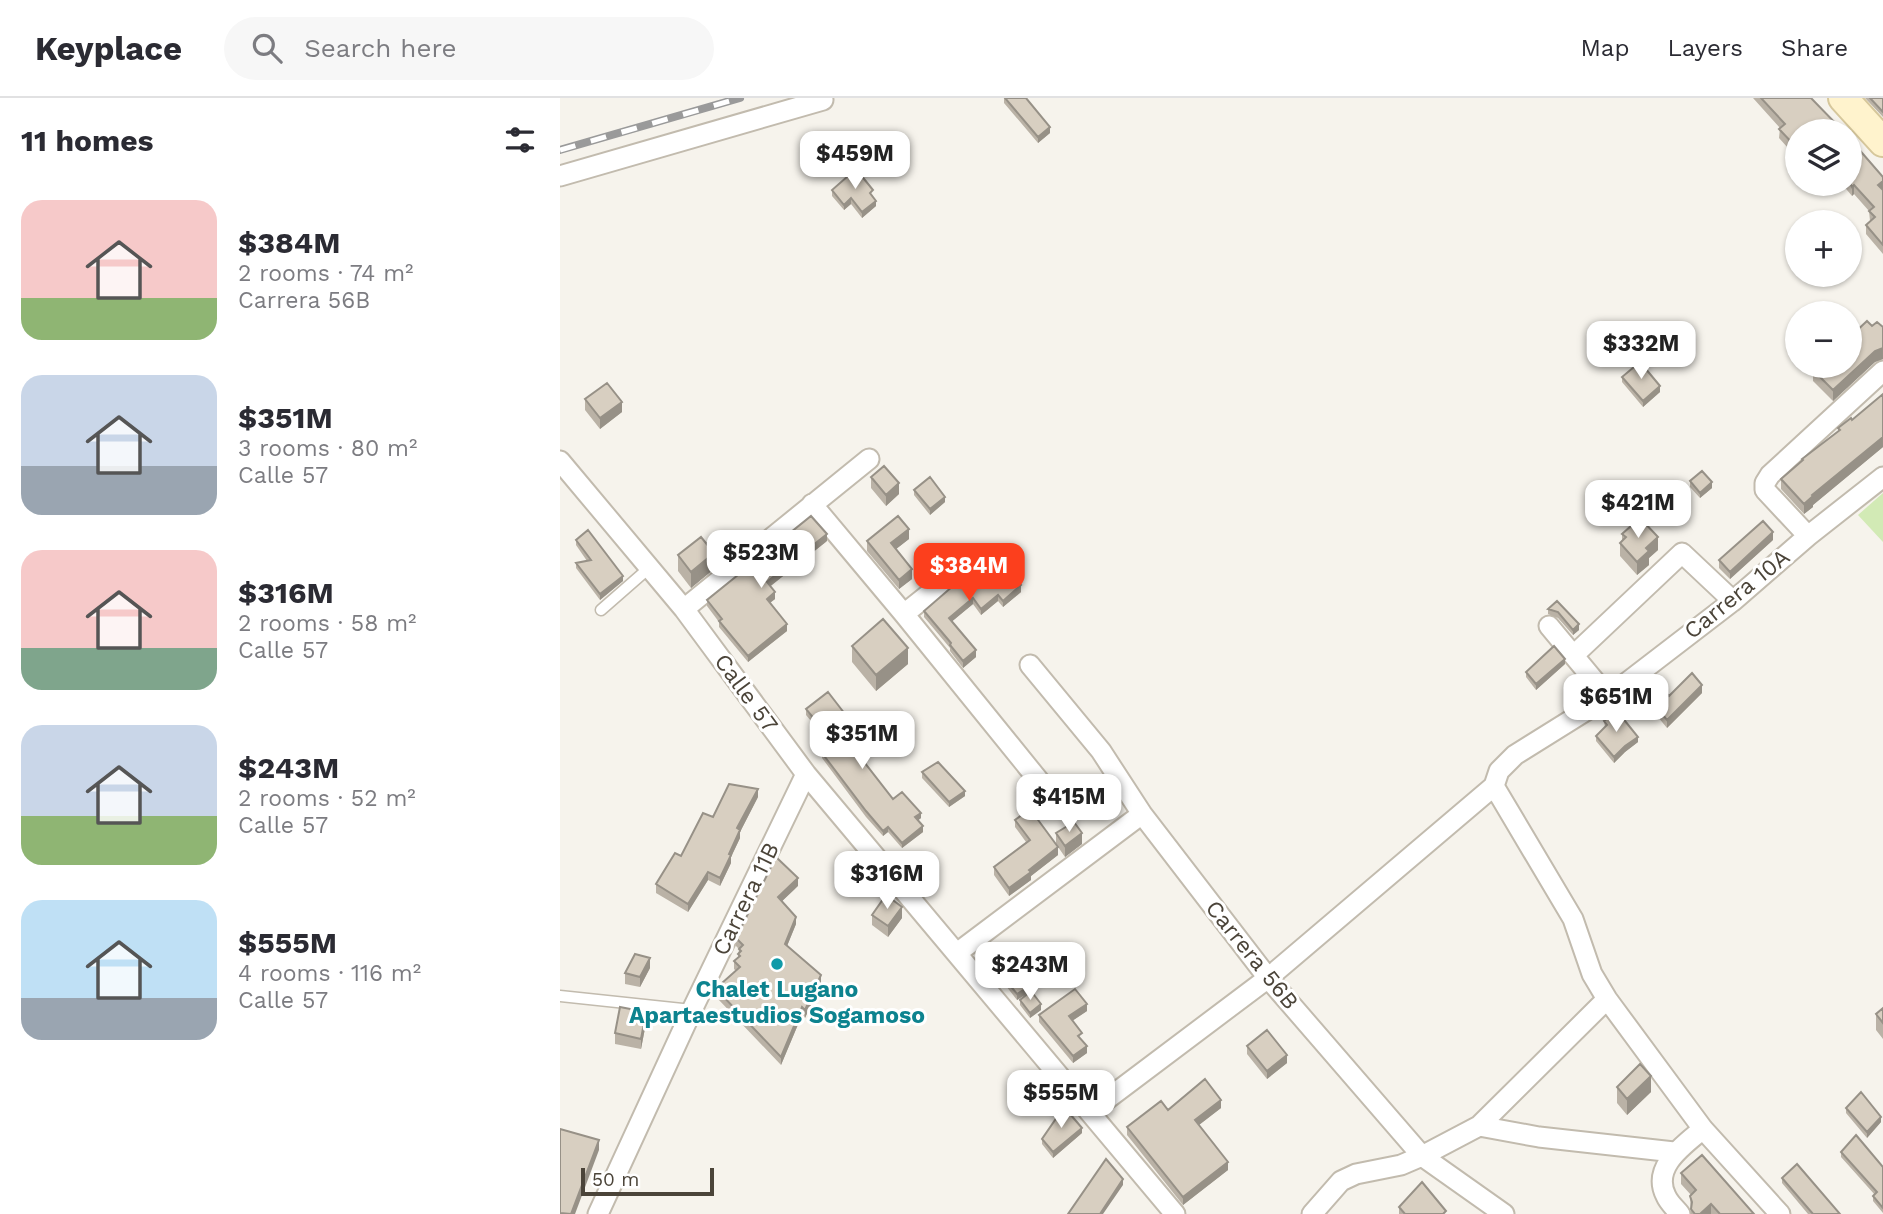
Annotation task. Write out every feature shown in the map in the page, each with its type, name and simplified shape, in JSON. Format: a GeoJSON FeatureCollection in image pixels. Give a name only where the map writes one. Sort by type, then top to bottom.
{"type":"FeatureCollection","features":[{"type":"Feature","properties":{"kind":"street"},"geometry":{"type":"LineString","coordinates":[[1843,98],[1883,142]]}},
{"type":"Feature","properties":{"kind":"street"},"geometry":{"type":"LineString","coordinates":[[560,176],[823,100]]}},
{"type":"Feature","properties":{"kind":"street"},"geometry":{"type":"LineString","coordinates":[[1808,536],[1765,490],[1765,483],[1770,475],[1883,371]]}},
{"type":"Feature","properties":{"kind":"street"},"geometry":{"type":"LineString","coordinates":[[684,609],[869,459]]}},
{"type":"Feature","properties":{"kind":"street","name":"Calle 57"},"geometry":{"type":"LineString","coordinates":[[560,461],[684,609],[806,774],[1175,1214]]}},
{"type":"Feature","properties":{"kind":"street","name":"Carrera 10A"},"geometry":{"type":"LineString","coordinates":[[1090,1112],[1268,978],[1494,786],[1499,771],[1515,755],[1608,697],[1732,601],[1883,477]]}},
{"type":"Feature","properties":{"kind":"street"},"geometry":{"type":"LineString","coordinates":[[812,504],[1057,803]]}},
{"type":"Feature","properties":{"kind":"street"},"geometry":{"type":"LineString","coordinates":[[1574,655],[1682,553],[1732,601]]}},
{"type":"Feature","properties":{"kind":"street"},"geometry":{"type":"LineString","coordinates":[[904,614],[974,558]]}},
{"type":"Feature","properties":{"kind":"street"},"geometry":{"type":"LineString","coordinates":[[1549,626],[1608,697]]}},
{"type":"Feature","properties":{"kind":"street","name":"Carrera 56B"},"geometry":{"type":"LineString","coordinates":[[1030,665],[1101,751],[1142,814],[1268,978],[1422,1156],[1504,1214]]}},
{"type":"Feature","properties":{"kind":"street","name":"Carrera 11B"},"geometry":{"type":"LineString","coordinates":[[598,1214],[692,1010],[806,774]]}},
{"type":"Feature","properties":{"kind":"street"},"geometry":{"type":"LineString","coordinates":[[1494,786],[1573,919],[1592,975],[1607,999],[1703,1129],[1780,1214]]}},
{"type":"Feature","properties":{"kind":"street"},"geometry":{"type":"LineString","coordinates":[[957,953],[1142,814]]}},
{"type":"Feature","properties":{"kind":"street"},"geometry":{"type":"LineString","coordinates":[[1312,1214],[1341,1181],[1356,1174],[1401,1166],[1479,1126],[1607,999]]}},
{"type":"Feature","properties":{"kind":"street"},"geometry":{"type":"LineString","coordinates":[[1479,1126],[1674,1153]]}},
{"type":"Feature","properties":{"kind":"street"},"geometry":{"type":"LineString","coordinates":[[1680,1214],[1667,1199],[1662,1186],[1664,1169],[1674,1153],[1703,1129]]}},
{"type":"Feature","properties":{"kind":"lane"},"geometry":{"type":"LineString","coordinates":[[601,610],[649,568]]}},
{"type":"Feature","properties":{"kind":"lane"},"geometry":{"type":"LineString","coordinates":[[560,996],[692,1010]]}},
{"type":"Feature","properties":{"kind":"green space"},"geometry":{"type":"Polygon","coordinates":[[[1883,493],[1883,542],[1858,515],[1883,493]]]}},
{"type":"Feature","properties":{"kind":"building"},"geometry":{"type":"Polygon","coordinates":[[[1005,98],[1026,98],[1050,127],[1038,137],[1005,98]]]}},
{"type":"Feature","properties":{"kind":"building"},"geometry":{"type":"Polygon","coordinates":[[[1761,98],[1811,98],[1831,119],[1785,119],[1785,124],[1761,98]]]}},
{"type":"Feature","properties":{"kind":"building"},"geometry":{"type":"Polygon","coordinates":[[[1870,98],[1883,98],[1883,112],[1870,98]]]}},
{"type":"Feature","properties":{"kind":"building"},"geometry":{"type":"Polygon","coordinates":[[[1785,124],[1785,135],[1779,129],[1785,124]]]}},
{"type":"Feature","properties":{"kind":"building"},"geometry":{"type":"Polygon","coordinates":[[[1862,153],[1883,177],[1883,181],[1878,185],[1883,190],[1883,245],[1866,225],[1875,217],[1869,211],[1874,207],[1862,194],[1862,153]]]}},
{"type":"Feature","properties":{"kind":"building"},"geometry":{"type":"Polygon","coordinates":[[[856,169],[873,190],[870,193],[876,201],[862,212],[851,198],[844,205],[832,190],[856,169]]]}},
{"type":"Feature","properties":{"kind":"building"},"geometry":{"type":"Polygon","coordinates":[[[1867,321],[1872,326],[1877,322],[1883,327],[1883,348],[1875,351],[1862,363],[1862,326],[1867,321]]]}},
{"type":"Feature","properties":{"kind":"building"},"geometry":{"type":"Polygon","coordinates":[[[1640,362],[1660,386],[1643,401],[1622,377],[1640,362]]]}},
{"type":"Feature","properties":{"kind":"building"},"geometry":{"type":"Polygon","coordinates":[[[1821,378],[1846,378],[1833,390],[1821,378]]]}},
{"type":"Feature","properties":{"kind":"building"},"geometry":{"type":"Polygon","coordinates":[[[607,383],[622,402],[600,418],[585,399],[607,383]]]}},
{"type":"Feature","properties":{"kind":"building"},"geometry":{"type":"Polygon","coordinates":[[[1883,394],[1883,437],[1804,504],[1781,479],[1840,430],[1838,428],[1883,394]]]}},
{"type":"Feature","properties":{"kind":"building"},"geometry":{"type":"Polygon","coordinates":[[[884,466],[899,483],[886,495],[871,477],[884,466]]]}},
{"type":"Feature","properties":{"kind":"building"},"geometry":{"type":"Polygon","coordinates":[[[1702,471],[1712,482],[1700,493],[1690,481],[1702,471]]]}},
{"type":"Feature","properties":{"kind":"building"},"geometry":{"type":"Polygon","coordinates":[[[930,477],[945,497],[930,509],[914,490],[930,477]]]}},
{"type":"Feature","properties":{"kind":"building"},"geometry":{"type":"Polygon","coordinates":[[[811,516],[827,534],[767,582],[775,592],[767,599],[787,624],[748,656],[719,621],[722,619],[707,600],[811,516]]]}},
{"type":"Feature","properties":{"kind":"building"},"geometry":{"type":"Polygon","coordinates":[[[898,516],[909,529],[891,543],[912,569],[899,580],[867,541],[898,516]]]}},
{"type":"Feature","properties":{"kind":"building"},"geometry":{"type":"Polygon","coordinates":[[[1640,518],[1658,537],[1646,548],[1649,551],[1637,562],[1620,543],[1626,537],[1622,534],[1640,518]]]}},
{"type":"Feature","properties":{"kind":"building"},"geometry":{"type":"Polygon","coordinates":[[[1763,521],[1773,532],[1730,572],[1719,560],[1763,521]]]}},
{"type":"Feature","properties":{"kind":"building"},"geometry":{"type":"Polygon","coordinates":[[[588,530],[623,576],[600,594],[576,563],[591,560],[576,540],[588,530]]]}},
{"type":"Feature","properties":{"kind":"building"},"geometry":{"type":"Polygon","coordinates":[[[701,537],[714,553],[691,572],[678,555],[701,537]]]}},
{"type":"Feature","properties":{"kind":"building"},"geometry":{"type":"Polygon","coordinates":[[[1003,564],[1021,585],[1003,601],[998,595],[981,609],[973,598],[949,618],[976,650],[963,661],[924,611],[975,567],[985,579],[1003,564]]]}},
{"type":"Feature","properties":{"kind":"building"},"geometry":{"type":"Polygon","coordinates":[[[1557,601],[1579,624],[1573,630],[1558,612],[1548,609],[1557,601]]]}},
{"type":"Feature","properties":{"kind":"building"},"geometry":{"type":"Polygon","coordinates":[[[883,619],[908,648],[876,675],[852,646],[883,619]]]}},
{"type":"Feature","properties":{"kind":"building"},"geometry":{"type":"Polygon","coordinates":[[[1554,646],[1565,659],[1536,684],[1526,672],[1554,646]]]}},
{"type":"Feature","properties":{"kind":"building"},"geometry":{"type":"Polygon","coordinates":[[[1692,673],[1702,685],[1667,720],[1644,692],[1655,681],[1669,696],[1692,673]]]}},
{"type":"Feature","properties":{"kind":"building"},"geometry":{"type":"Polygon","coordinates":[[[828,692],[872,749],[861,758],[893,799],[902,792],[921,813],[915,817],[923,826],[902,843],[888,827],[883,831],[822,753],[834,743],[806,709],[828,692]]]}},
{"type":"Feature","properties":{"kind":"building"},"geometry":{"type":"Polygon","coordinates":[[[1617,711],[1638,737],[1614,757],[1596,736],[1607,725],[1604,721],[1617,711]]]}},
{"type":"Feature","properties":{"kind":"building"},"geometry":{"type":"Polygon","coordinates":[[[938,762],[965,791],[949,802],[922,772],[938,762]]]}},
{"type":"Feature","properties":{"kind":"building"},"geometry":{"type":"Polygon","coordinates":[[[729,784],[758,789],[737,828],[740,830],[720,878],[708,872],[688,904],[656,884],[675,853],[681,856],[703,813],[713,817],[729,784]]]}},
{"type":"Feature","properties":{"kind":"building"},"geometry":{"type":"Polygon","coordinates":[[[1030,809],[1058,847],[1009,888],[994,867],[1030,840],[1015,820],[1030,809]]]}},
{"type":"Feature","properties":{"kind":"building"},"geometry":{"type":"Polygon","coordinates":[[[1074,822],[1082,833],[1065,846],[1056,833],[1074,822]]]}},
{"type":"Feature","properties":{"kind":"building"},"geometry":{"type":"Polygon","coordinates":[[[776,857],[798,878],[778,897],[796,917],[785,944],[821,975],[805,1010],[802,1007],[781,1057],[718,991],[724,985],[722,983],[740,967],[734,961],[740,956],[739,949],[743,945],[736,938],[776,857]]]}},
{"type":"Feature","properties":{"kind":"building"},"geometry":{"type":"Polygon","coordinates":[[[886,895],[902,907],[888,926],[872,915],[886,895]]]}},
{"type":"Feature","properties":{"kind":"building"},"geometry":{"type":"Polygon","coordinates":[[[635,954],[650,958],[640,977],[625,973],[635,954]]]}},
{"type":"Feature","properties":{"kind":"building"},"geometry":{"type":"Polygon","coordinates":[[[1015,961],[1034,983],[1017,994],[999,972],[1015,961]]]}},
{"type":"Feature","properties":{"kind":"building"},"geometry":{"type":"Polygon","coordinates":[[[1075,989],[1087,1004],[1069,1016],[1082,1033],[1078,1036],[1087,1046],[1073,1056],[1039,1015],[1075,989]]]}},
{"type":"Feature","properties":{"kind":"building"},"geometry":{"type":"Polygon","coordinates":[[[1031,991],[1041,1004],[1030,1013],[1020,1000],[1031,991]]]}},
{"type":"Feature","properties":{"kind":"building"},"geometry":{"type":"Polygon","coordinates":[[[620,1007],[646,1012],[641,1039],[615,1033],[620,1007]]]}},
{"type":"Feature","properties":{"kind":"building"},"geometry":{"type":"Polygon","coordinates":[[[1883,1008],[1883,1023],[1876,1014],[1883,1008]]]}},
{"type":"Feature","properties":{"kind":"building"},"geometry":{"type":"Polygon","coordinates":[[[1267,1030],[1287,1055],[1267,1071],[1247,1046],[1267,1030]]]}},
{"type":"Feature","properties":{"kind":"building"},"geometry":{"type":"Polygon","coordinates":[[[1640,1064],[1651,1076],[1627,1099],[1617,1087],[1640,1064]]]}},
{"type":"Feature","properties":{"kind":"building"},"geometry":{"type":"Polygon","coordinates":[[[1205,1079],[1221,1100],[1195,1120],[1228,1162],[1183,1197],[1127,1127],[1161,1101],[1168,1110],[1205,1079]]]}},
{"type":"Feature","properties":{"kind":"building"},"geometry":{"type":"Polygon","coordinates":[[[1861,1092],[1881,1117],[1867,1132],[1846,1108],[1861,1092]]]}},
{"type":"Feature","properties":{"kind":"building"},"geometry":{"type":"Polygon","coordinates":[[[1064,1107],[1082,1128],[1053,1152],[1042,1139],[1064,1107]]]}},
{"type":"Feature","properties":{"kind":"building"},"geometry":{"type":"Polygon","coordinates":[[[560,1129],[599,1140],[571,1214],[560,1213],[560,1129]]]}},
{"type":"Feature","properties":{"kind":"building"},"geometry":{"type":"Polygon","coordinates":[[[1856,1135],[1883,1167],[1883,1208],[1873,1196],[1877,1192],[1841,1152],[1856,1135]]]}},
{"type":"Feature","properties":{"kind":"building"},"geometry":{"type":"Polygon","coordinates":[[[1702,1155],[1754,1214],[1720,1214],[1711,1204],[1700,1214],[1695,1214],[1691,1209],[1690,1196],[1696,1190],[1681,1173],[1702,1155]]]}},
{"type":"Feature","properties":{"kind":"building"},"geometry":{"type":"Polygon","coordinates":[[[1106,1159],[1123,1179],[1100,1214],[1068,1214],[1106,1159]]]}},
{"type":"Feature","properties":{"kind":"building"},"geometry":{"type":"Polygon","coordinates":[[[1797,1164],[1840,1214],[1813,1214],[1782,1178],[1797,1164]]]}},
{"type":"Feature","properties":{"kind":"building"},"geometry":{"type":"Polygon","coordinates":[[[1422,1182],[1446,1211],[1443,1214],[1405,1214],[1399,1207],[1422,1182]]]}},
{"type":"Feature","properties":{"kind":"railway"},"geometry":{"type":"LineString","coordinates":[[560,150],[740,98]]}},
{"type":"Feature","properties":{"kind":"place","name":"Chalet Lugano Apartaestudios Sogamoso"},"geometry":{"type":"Point","coordinates":[777,964]}}]}
